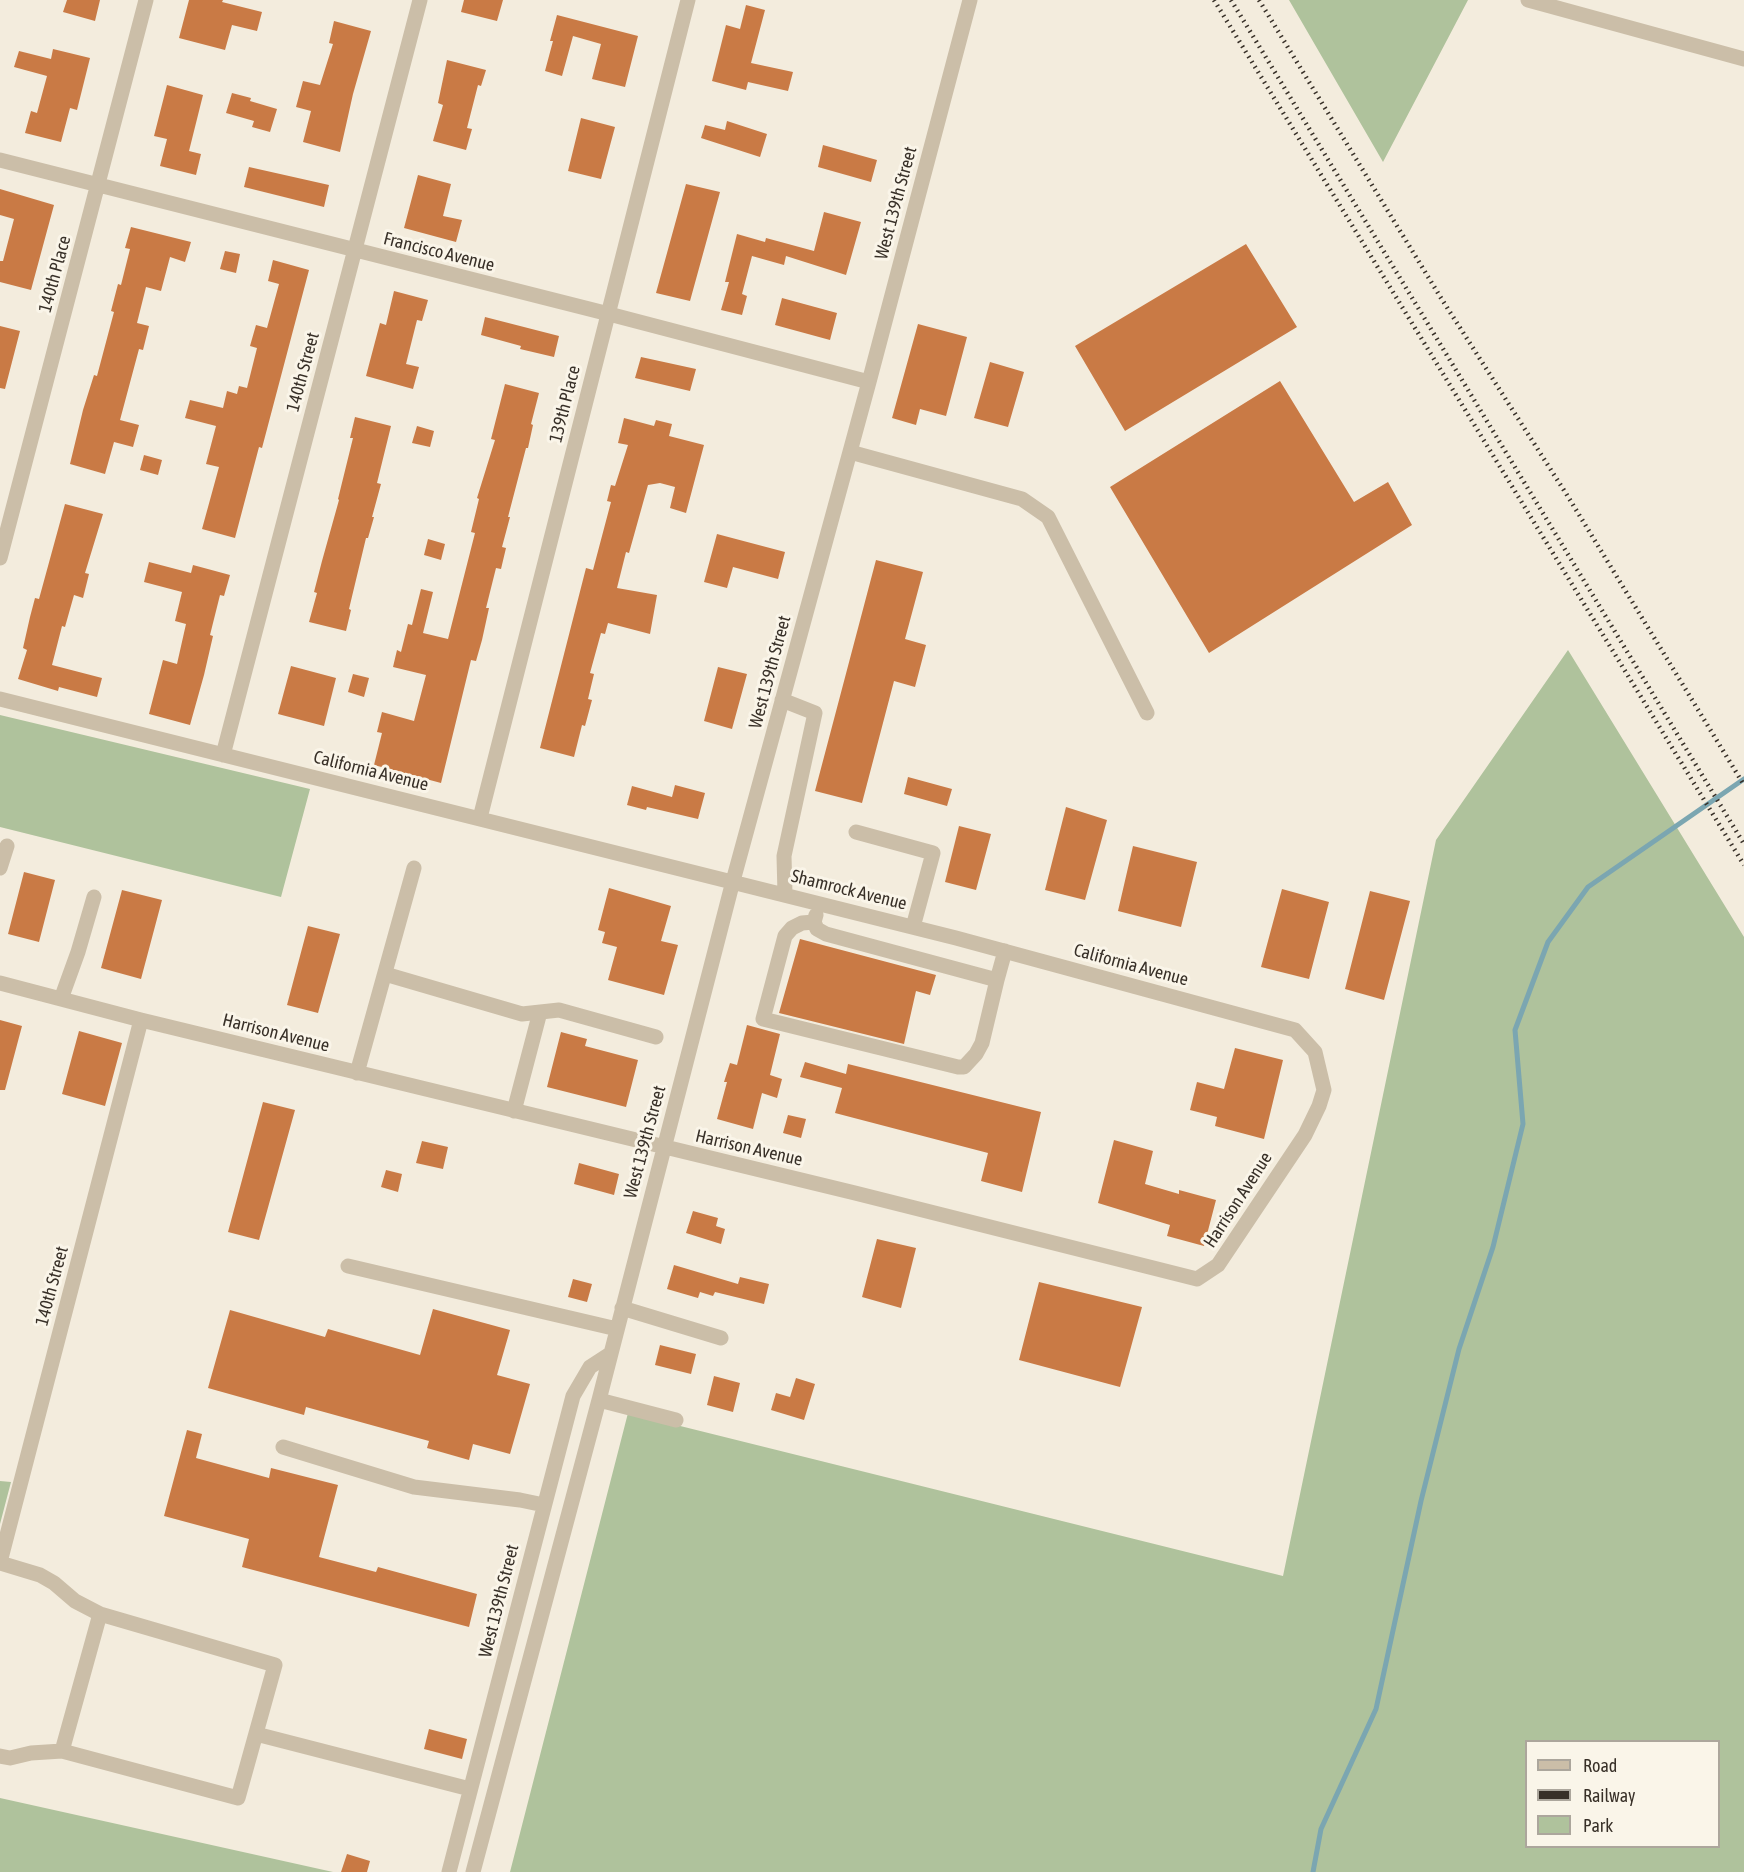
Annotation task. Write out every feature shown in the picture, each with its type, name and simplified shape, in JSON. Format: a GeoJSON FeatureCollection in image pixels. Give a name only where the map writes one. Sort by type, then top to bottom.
{"type":"FeatureCollection","features":[{"type":"Feature","properties":{"kind":"street","name":"140th Place"},"geometry":{"type":"LineString","coordinates":[[0,558],[146,0]]}},
{"type":"Feature","properties":{"kind":"street","name":"140th Street"},"geometry":{"type":"LineString","coordinates":[[223,754],[420,0]]}},
{"type":"Feature","properties":{"kind":"street","name":"139th Place"},"geometry":{"type":"LineString","coordinates":[[480,818],[688,0]]}},
{"type":"Feature","properties":{"kind":"street","name":"West 139th Street"},"geometry":{"type":"LineString","coordinates":[[473,1872],[599,1400],[733,881],[970,0]]}},
{"type":"Feature","properties":{"kind":"street"},"geometry":{"type":"LineString","coordinates":[[1528,0],[1744,59]]}},
{"type":"Feature","properties":{"kind":"street","name":"Francisco Avenue"},"geometry":{"type":"LineString","coordinates":[[0,160],[869,382]]}},
{"type":"Feature","properties":{"kind":"street"},"geometry":{"type":"LineString","coordinates":[[850,452],[1022,499],[1048,517],[1147,713]]}},
{"type":"Feature","properties":{"kind":"street","name":"California Avenue"},"geometry":{"type":"LineString","coordinates":[[0,699],[733,881]]}},
{"type":"Feature","properties":{"kind":"street"},"geometry":{"type":"LineString","coordinates":[[782,700],[815,713],[784,856],[785,894]]}},
{"type":"Feature","properties":{"kind":"street"},"geometry":{"type":"LineString","coordinates":[[856,831],[933,853],[913,927]]}},
{"type":"Feature","properties":{"kind":"street"},"geometry":{"type":"LineString","coordinates":[[0,868],[7,846]]}},
{"type":"Feature","properties":{"kind":"street"},"geometry":{"type":"LineString","coordinates":[[357,1073],[414,868]]}},
{"type":"Feature","properties":{"kind":"street","name":"Shamrock Avenue"},"geometry":{"type":"LineString","coordinates":[[733,881],[956,938]]}},
{"type":"Feature","properties":{"kind":"street"},"geometry":{"type":"LineString","coordinates":[[61,999],[94,897]]}},
{"type":"Feature","properties":{"kind":"street"},"geometry":{"type":"LineString","coordinates":[[819,903],[814,922],[816,929],[826,934],[997,980]]}},
{"type":"Feature","properties":{"kind":"street"},"geometry":{"type":"LineString","coordinates":[[814,922],[802,923],[792,928],[785,936],[763,1019],[958,1068],[971,1062],[981,1043],[1005,951]]}},
{"type":"Feature","properties":{"kind":"street","name":"California Avenue"},"geometry":{"type":"LineString","coordinates":[[956,938],[1295,1030]]}},
{"type":"Feature","properties":{"kind":"street"},"geometry":{"type":"LineString","coordinates":[[385,974],[522,1014],[559,1010],[656,1037]]}},
{"type":"Feature","properties":{"kind":"street","name":"Harrison Avenue"},"geometry":{"type":"LineString","coordinates":[[0,983],[141,1020],[855,1193],[1197,1280],[1218,1265],[1305,1135],[1319,1106],[1324,1090],[1315,1052],[1295,1030]]}},
{"type":"Feature","properties":{"kind":"street"},"geometry":{"type":"LineString","coordinates":[[514,1111],[540,1012]]}},
{"type":"Feature","properties":{"kind":"street","name":"140th Street"},"geometry":{"type":"LineString","coordinates":[[0,1563],[141,1020]]}},
{"type":"Feature","properties":{"kind":"street"},"geometry":{"type":"LineString","coordinates":[[348,1266],[617,1329]]}},
{"type":"Feature","properties":{"kind":"street"},"geometry":{"type":"LineString","coordinates":[[622,1308],[721,1338]]}},
{"type":"Feature","properties":{"kind":"street","name":"West 139th Street"},"geometry":{"type":"LineString","coordinates":[[449,1872],[573,1396],[590,1367],[610,1354]]}},
{"type":"Feature","properties":{"kind":"street"},"geometry":{"type":"LineString","coordinates":[[599,1400],[676,1420]]}},
{"type":"Feature","properties":{"kind":"street"},"geometry":{"type":"LineString","coordinates":[[282,1447],[414,1487],[544,1505]]}},
{"type":"Feature","properties":{"kind":"street"},"geometry":{"type":"LineString","coordinates":[[0,1563],[40,1575],[54,1583],[75,1601],[100,1614],[275,1665],[238,1798],[62,1750],[10,1758],[0,1756]]}},
{"type":"Feature","properties":{"kind":"street"},"geometry":{"type":"LineString","coordinates":[[62,1750],[100,1614]]}},
{"type":"Feature","properties":{"kind":"street"},"geometry":{"type":"LineString","coordinates":[[256,1734],[470,1789]]}},
{"type":"Feature","properties":{"kind":"green space"},"geometry":{"type":"Polygon","coordinates":[[[1289,0],[1468,0],[1383,162],[1289,0]]]}},
{"type":"Feature","properties":{"kind":"green space"},"geometry":{"type":"Polygon","coordinates":[[[1568,650],[1744,937],[1744,1872],[510,1872],[628,1413],[1283,1576],[1436,840],[1568,650]]]}},
{"type":"Feature","properties":{"kind":"green space"},"geometry":{"type":"Polygon","coordinates":[[[0,715],[310,789],[281,897],[0,827],[0,715]]]}},
{"type":"Feature","properties":{"kind":"green space"},"geometry":{"type":"Polygon","coordinates":[[[0,1481],[11,1482],[0,1524],[0,1481]]]}},
{"type":"Feature","properties":{"kind":"green space"},"geometry":{"type":"Polygon","coordinates":[[[0,1798],[333,1872],[0,1872],[0,1798]]]}},
{"type":"Feature","properties":{"kind":"building"},"geometry":{"type":"Polygon","coordinates":[[[67,0],[100,0],[95,21],[63,12],[67,0]]]}},
{"type":"Feature","properties":{"kind":"building"},"geometry":{"type":"Polygon","coordinates":[[[189,0],[223,0],[222,2],[262,12],[257,31],[232,25],[225,50],[179,38],[189,0]]]}},
{"type":"Feature","properties":{"kind":"building"},"geometry":{"type":"Polygon","coordinates":[[[464,0],[503,0],[497,21],[461,12],[464,0]]]}},
{"type":"Feature","properties":{"kind":"building"},"geometry":{"type":"Polygon","coordinates":[[[746,5],[765,10],[751,63],[793,72],[788,91],[748,82],[746,90],[712,81],[726,25],[740,29],[746,5]]]}},
{"type":"Feature","properties":{"kind":"building"},"geometry":{"type":"Polygon","coordinates":[[[557,15],[638,36],[625,87],[592,79],[601,44],[573,36],[562,76],[545,71],[557,15]]]}},
{"type":"Feature","properties":{"kind":"building"},"geometry":{"type":"Polygon","coordinates":[[[334,21],[371,31],[353,94],[340,152],[303,142],[311,111],[296,107],[303,81],[320,85],[333,44],[329,43],[334,21]]]}},
{"type":"Feature","properties":{"kind":"building"},"geometry":{"type":"Polygon","coordinates":[[[53,49],[90,58],[77,110],[70,108],[61,142],[25,133],[31,111],[37,113],[47,76],[14,67],[19,51],[51,59],[53,49]]]}},
{"type":"Feature","properties":{"kind":"building"},"geometry":{"type":"Polygon","coordinates":[[[447,60],[486,70],[481,86],[478,85],[467,128],[472,129],[466,150],[433,141],[443,105],[438,103],[447,60]]]}},
{"type":"Feature","properties":{"kind":"building"},"geometry":{"type":"Polygon","coordinates":[[[167,85],[203,95],[189,151],[201,154],[196,175],[160,166],[167,139],[154,136],[167,85]]]}},
{"type":"Feature","properties":{"kind":"building"},"geometry":{"type":"Polygon","coordinates":[[[232,93],[277,109],[270,132],[252,127],[254,121],[226,113],[232,93]]]}},
{"type":"Feature","properties":{"kind":"building"},"geometry":{"type":"Polygon","coordinates":[[[581,118],[615,127],[601,179],[568,171],[581,118]]]}},
{"type":"Feature","properties":{"kind":"building"},"geometry":{"type":"Polygon","coordinates":[[[727,121],[767,134],[760,157],[701,138],[705,125],[725,130],[727,121]]]}},
{"type":"Feature","properties":{"kind":"building"},"geometry":{"type":"Polygon","coordinates":[[[823,145],[877,160],[871,182],[818,167],[823,145]]]}},
{"type":"Feature","properties":{"kind":"building"},"geometry":{"type":"Polygon","coordinates":[[[249,167],[329,185],[324,207],[244,187],[249,167]]]}},
{"type":"Feature","properties":{"kind":"building"},"geometry":{"type":"Polygon","coordinates":[[[418,175],[451,184],[443,216],[462,220],[456,242],[404,228],[418,175]]]}},
{"type":"Feature","properties":{"kind":"building"},"geometry":{"type":"Polygon","coordinates":[[[686,184],[720,192],[690,301],[656,293],[686,184]]]}},
{"type":"Feature","properties":{"kind":"building"},"geometry":{"type":"Polygon","coordinates":[[[0,189],[54,205],[31,290],[0,282],[0,261],[3,261],[14,219],[0,215],[0,189]]]}},
{"type":"Feature","properties":{"kind":"building"},"geometry":{"type":"Polygon","coordinates":[[[824,212],[861,222],[846,275],[786,256],[784,265],[752,256],[742,294],[747,296],[742,315],[721,310],[729,282],[725,282],[737,234],[765,242],[766,238],[814,251],[824,212]]]}},
{"type":"Feature","properties":{"kind":"building"},"geometry":{"type":"Polygon","coordinates":[[[131,227],[191,242],[185,262],[170,257],[161,291],[146,287],[137,323],[149,326],[143,350],[139,349],[120,420],[139,425],[133,447],[114,442],[105,474],[70,464],[83,410],[94,375],[97,376],[114,312],[111,311],[118,284],[121,285],[130,249],[125,248],[131,227]]]}},
{"type":"Feature","properties":{"kind":"building"},"geometry":{"type":"Polygon","coordinates":[[[1246,244],[1297,327],[1125,431],[1075,346],[1246,244]]]}},
{"type":"Feature","properties":{"kind":"building"},"geometry":{"type":"Polygon","coordinates":[[[225,251],[240,254],[236,273],[220,269],[225,251]]]}},
{"type":"Feature","properties":{"kind":"building"},"geometry":{"type":"Polygon","coordinates":[[[273,260],[309,270],[262,448],[259,447],[235,538],[202,529],[219,467],[206,464],[216,426],[185,418],[190,400],[223,408],[227,391],[237,394],[239,386],[247,388],[257,348],[250,346],[256,325],[267,328],[279,284],[268,281],[273,260]]]}},
{"type":"Feature","properties":{"kind":"building"},"geometry":{"type":"Polygon","coordinates":[[[394,291],[428,300],[422,321],[417,320],[406,364],[419,367],[413,389],[366,376],[380,323],[386,325],[394,291]]]}},
{"type":"Feature","properties":{"kind":"building"},"geometry":{"type":"Polygon","coordinates":[[[782,298],[837,313],[830,340],[775,325],[782,298]]]}},
{"type":"Feature","properties":{"kind":"building"},"geometry":{"type":"Polygon","coordinates":[[[485,317],[559,336],[554,357],[520,349],[521,346],[481,335],[485,317]]]}},
{"type":"Feature","properties":{"kind":"building"},"geometry":{"type":"Polygon","coordinates":[[[918,324],[967,337],[946,416],[920,409],[916,425],[892,418],[918,324]]]}},
{"type":"Feature","properties":{"kind":"building"},"geometry":{"type":"Polygon","coordinates":[[[0,326],[20,331],[5,389],[0,388],[0,326]]]}},
{"type":"Feature","properties":{"kind":"building"},"geometry":{"type":"Polygon","coordinates":[[[641,357],[696,369],[690,391],[635,378],[641,357]]]}},
{"type":"Feature","properties":{"kind":"building"},"geometry":{"type":"Polygon","coordinates":[[[990,362],[1024,372],[1008,427],[974,418],[990,362]]]}},
{"type":"Feature","properties":{"kind":"building"},"geometry":{"type":"Polygon","coordinates":[[[1280,381],[1354,502],[1388,482],[1412,525],[1209,653],[1110,487],[1280,381]]]}},
{"type":"Feature","properties":{"kind":"building"},"geometry":{"type":"Polygon","coordinates":[[[505,384],[539,393],[528,448],[526,448],[508,517],[510,517],[502,547],[506,548],[501,569],[496,568],[486,608],[489,608],[482,640],[476,661],[471,660],[441,783],[374,765],[382,733],[377,732],[382,712],[414,721],[426,675],[393,667],[397,650],[401,652],[408,624],[412,625],[421,589],[433,592],[423,633],[448,639],[475,533],[471,532],[479,499],[477,498],[495,440],[491,439],[505,384]]]}},
{"type":"Feature","properties":{"kind":"building"},"geometry":{"type":"Polygon","coordinates":[[[355,417],[391,426],[377,483],[381,484],[372,517],[374,517],[368,538],[366,538],[346,631],[309,622],[317,593],[314,592],[353,438],[350,438],[355,417]]]}},
{"type":"Feature","properties":{"kind":"building"},"geometry":{"type":"Polygon","coordinates":[[[624,418],[654,426],[656,420],[672,424],[669,436],[704,445],[686,513],[670,508],[675,487],[660,483],[648,485],[617,588],[657,595],[650,634],[608,623],[605,634],[601,633],[590,673],[594,674],[588,699],[592,700],[585,726],[582,725],[574,757],[540,748],[586,568],[593,570],[611,502],[607,501],[611,485],[615,486],[628,445],[618,443],[624,418]]]}},
{"type":"Feature","properties":{"kind":"building"},"geometry":{"type":"Polygon","coordinates":[[[417,426],[434,431],[430,447],[412,443],[417,426]]]}},
{"type":"Feature","properties":{"kind":"building"},"geometry":{"type":"Polygon","coordinates":[[[144,455],[162,460],[158,475],[140,470],[144,455]]]}},
{"type":"Feature","properties":{"kind":"building"},"geometry":{"type":"Polygon","coordinates":[[[65,504],[103,514],[85,573],[89,574],[83,598],[74,595],[65,627],[62,626],[52,665],[102,678],[97,697],[59,687],[58,691],[18,679],[27,650],[23,648],[35,598],[39,599],[65,504]]]}},
{"type":"Feature","properties":{"kind":"building"},"geometry":{"type":"Polygon","coordinates":[[[717,534],[785,552],[778,579],[733,567],[727,588],[704,582],[717,534]]]}},
{"type":"Feature","properties":{"kind":"building"},"geometry":{"type":"Polygon","coordinates":[[[428,539],[445,544],[441,560],[424,555],[428,539]]]}},
{"type":"Feature","properties":{"kind":"building"},"geometry":{"type":"Polygon","coordinates":[[[876,560],[923,572],[905,639],[926,645],[915,687],[894,681],[862,803],[815,791],[876,560]]]}},
{"type":"Feature","properties":{"kind":"building"},"geometry":{"type":"Polygon","coordinates":[[[149,562],[191,573],[193,565],[230,575],[224,596],[220,595],[210,635],[213,636],[204,675],[190,725],[149,714],[163,660],[177,664],[186,624],[175,621],[182,592],[144,582],[149,562]]]}},
{"type":"Feature","properties":{"kind":"building"},"geometry":{"type":"Polygon","coordinates":[[[291,666],[336,678],[324,726],[278,714],[291,666]]]}},
{"type":"Feature","properties":{"kind":"building"},"geometry":{"type":"Polygon","coordinates":[[[718,667],[747,674],[732,729],[704,721],[718,667]]]}},
{"type":"Feature","properties":{"kind":"building"},"geometry":{"type":"Polygon","coordinates":[[[353,674],[369,678],[364,697],[348,692],[353,674]]]}},
{"type":"Feature","properties":{"kind":"building"},"geometry":{"type":"Polygon","coordinates":[[[908,777],[952,789],[947,806],[904,794],[908,777]]]}},
{"type":"Feature","properties":{"kind":"building"},"geometry":{"type":"Polygon","coordinates":[[[675,785],[705,793],[698,819],[647,807],[646,810],[627,805],[632,786],[672,797],[675,785]]]}},
{"type":"Feature","properties":{"kind":"building"},"geometry":{"type":"Polygon","coordinates":[[[1066,807],[1107,820],[1085,900],[1045,890],[1066,807]]]}},
{"type":"Feature","properties":{"kind":"building"},"geometry":{"type":"Polygon","coordinates":[[[959,826],[991,834],[976,890],[945,882],[959,826]]]}},
{"type":"Feature","properties":{"kind":"building"},"geometry":{"type":"Polygon","coordinates":[[[1133,846],[1197,862],[1181,927],[1118,911],[1133,846]]]}},
{"type":"Feature","properties":{"kind":"building"},"geometry":{"type":"Polygon","coordinates":[[[24,872],[55,880],[39,942],[8,934],[24,872]]]}},
{"type":"Feature","properties":{"kind":"building"},"geometry":{"type":"Polygon","coordinates":[[[609,888],[671,906],[661,941],[678,945],[664,995],[608,980],[617,947],[602,943],[605,932],[598,930],[609,888]]]}},
{"type":"Feature","properties":{"kind":"building"},"geometry":{"type":"Polygon","coordinates":[[[1282,889],[1329,902],[1309,979],[1261,967],[1282,889]]]}},
{"type":"Feature","properties":{"kind":"building"},"geometry":{"type":"Polygon","coordinates":[[[122,890],[162,900],[141,979],[101,968],[122,890]]]}},
{"type":"Feature","properties":{"kind":"building"},"geometry":{"type":"Polygon","coordinates":[[[1370,891],[1410,901],[1384,1000],[1345,989],[1370,891]]]}},
{"type":"Feature","properties":{"kind":"building"},"geometry":{"type":"Polygon","coordinates":[[[308,926],[340,934],[318,1013],[287,1005],[308,926]]]}},
{"type":"Feature","properties":{"kind":"building"},"geometry":{"type":"Polygon","coordinates":[[[800,939],[936,975],[930,995],[916,991],[904,1044],[779,1013],[800,939]]]}},
{"type":"Feature","properties":{"kind":"building"},"geometry":{"type":"Polygon","coordinates":[[[0,1020],[22,1026],[5,1090],[0,1090],[0,1020]]]}},
{"type":"Feature","properties":{"kind":"building"},"geometry":{"type":"Polygon","coordinates":[[[747,1025],[780,1034],[770,1075],[782,1079],[777,1098],[762,1093],[753,1129],[717,1119],[730,1063],[737,1065],[747,1025]]]}},
{"type":"Feature","properties":{"kind":"building"},"geometry":{"type":"Polygon","coordinates":[[[79,1031],[122,1043],[105,1106],[62,1094],[79,1031]]]}},
{"type":"Feature","properties":{"kind":"building"},"geometry":{"type":"Polygon","coordinates":[[[561,1032],[587,1039],[585,1046],[638,1060],[626,1107],[547,1087],[561,1032]]]}},
{"type":"Feature","properties":{"kind":"building"},"geometry":{"type":"Polygon","coordinates":[[[1235,1048],[1283,1060],[1264,1139],[1215,1126],[1217,1117],[1190,1110],[1197,1082],[1224,1089],[1235,1048]]]}},
{"type":"Feature","properties":{"kind":"building"},"geometry":{"type":"Polygon","coordinates":[[[805,1062],[846,1074],[848,1064],[1041,1112],[1022,1192],[981,1181],[988,1153],[835,1113],[842,1088],[800,1077],[805,1062]]]}},
{"type":"Feature","properties":{"kind":"building"},"geometry":{"type":"Polygon","coordinates":[[[263,1102],[295,1110],[259,1240],[228,1232],[263,1102]]]}},
{"type":"Feature","properties":{"kind":"building"},"geometry":{"type":"Polygon","coordinates":[[[788,1115],[806,1119],[801,1138],[783,1133],[788,1115]]]}},
{"type":"Feature","properties":{"kind":"building"},"geometry":{"type":"Polygon","coordinates":[[[1114,1140],[1153,1151],[1145,1184],[1179,1194],[1179,1190],[1216,1200],[1204,1246],[1167,1236],[1170,1225],[1098,1203],[1114,1140]]]}},
{"type":"Feature","properties":{"kind":"building"},"geometry":{"type":"Polygon","coordinates":[[[422,1141],[448,1147],[443,1169],[416,1163],[422,1141]]]}},
{"type":"Feature","properties":{"kind":"building"},"geometry":{"type":"Polygon","coordinates":[[[579,1163],[619,1174],[614,1195],[574,1184],[579,1163]]]}},
{"type":"Feature","properties":{"kind":"building"},"geometry":{"type":"Polygon","coordinates":[[[386,1170],[402,1174],[398,1192],[381,1187],[386,1170]]]}},
{"type":"Feature","properties":{"kind":"building"},"geometry":{"type":"Polygon","coordinates":[[[693,1211],[718,1218],[716,1226],[725,1229],[721,1244],[686,1233],[693,1211]]]}},
{"type":"Feature","properties":{"kind":"building"},"geometry":{"type":"Polygon","coordinates":[[[877,1239],[916,1248],[901,1308],[862,1297],[877,1239]]]}},
{"type":"Feature","properties":{"kind":"building"},"geometry":{"type":"Polygon","coordinates":[[[674,1265],[738,1284],[740,1277],[769,1284],[764,1304],[715,1292],[713,1296],[700,1292],[698,1298],[667,1289],[674,1265]]]}},
{"type":"Feature","properties":{"kind":"building"},"geometry":{"type":"Polygon","coordinates":[[[573,1279],[592,1284],[587,1302],[568,1297],[573,1279]]]}},
{"type":"Feature","properties":{"kind":"building"},"geometry":{"type":"Polygon","coordinates":[[[1039,1282],[1142,1307],[1120,1387],[1019,1360],[1039,1282]]]}},
{"type":"Feature","properties":{"kind":"building"},"geometry":{"type":"Polygon","coordinates":[[[433,1309],[510,1330],[497,1375],[530,1384],[510,1454],[473,1444],[469,1460],[427,1448],[429,1441],[306,1407],[304,1415],[208,1388],[230,1310],[325,1337],[328,1329],[420,1355],[433,1309]]]}},
{"type":"Feature","properties":{"kind":"building"},"geometry":{"type":"Polygon","coordinates":[[[660,1345],[696,1354],[691,1374],[655,1365],[660,1345]]]}},
{"type":"Feature","properties":{"kind":"building"},"geometry":{"type":"Polygon","coordinates":[[[714,1376],[740,1383],[733,1412],[707,1405],[714,1376]]]}},
{"type":"Feature","properties":{"kind":"building"},"geometry":{"type":"Polygon","coordinates":[[[796,1378],[815,1384],[804,1420],[771,1410],[776,1393],[790,1397],[796,1378]]]}},
{"type":"Feature","properties":{"kind":"building"},"geometry":{"type":"Polygon","coordinates":[[[187,1430],[202,1434],[196,1458],[269,1478],[271,1468],[338,1485],[319,1557],[376,1572],[378,1567],[477,1594],[469,1627],[242,1567],[249,1539],[164,1516],[187,1430]]]}},
{"type":"Feature","properties":{"kind":"building"},"geometry":{"type":"Polygon","coordinates":[[[429,1729],[467,1739],[462,1759],[424,1749],[429,1729]]]}},
{"type":"Feature","properties":{"kind":"building"},"geometry":{"type":"Polygon","coordinates":[[[347,1854],[370,1861],[367,1872],[341,1872],[347,1854]]]}},
{"type":"Feature","properties":{"kind":"waterway"},"geometry":{"type":"LineString","coordinates":[[1313,1872],[1321,1829],[1376,1709],[1421,1501],[1459,1349],[1493,1247],[1523,1124],[1515,1030],[1548,942],[1588,887],[1744,779]]}},
{"type":"Feature","properties":{"kind":"railway"},"geometry":{"type":"LineString","coordinates":[[1214,0],[1744,865]]}},
{"type":"Feature","properties":{"kind":"railway"},"geometry":{"type":"LineString","coordinates":[[1231,0],[1744,844]]}},
{"type":"Feature","properties":{"kind":"railway"},"geometry":{"type":"LineString","coordinates":[[1259,0],[1441,298],[1567,495],[1744,785]]}}]}
